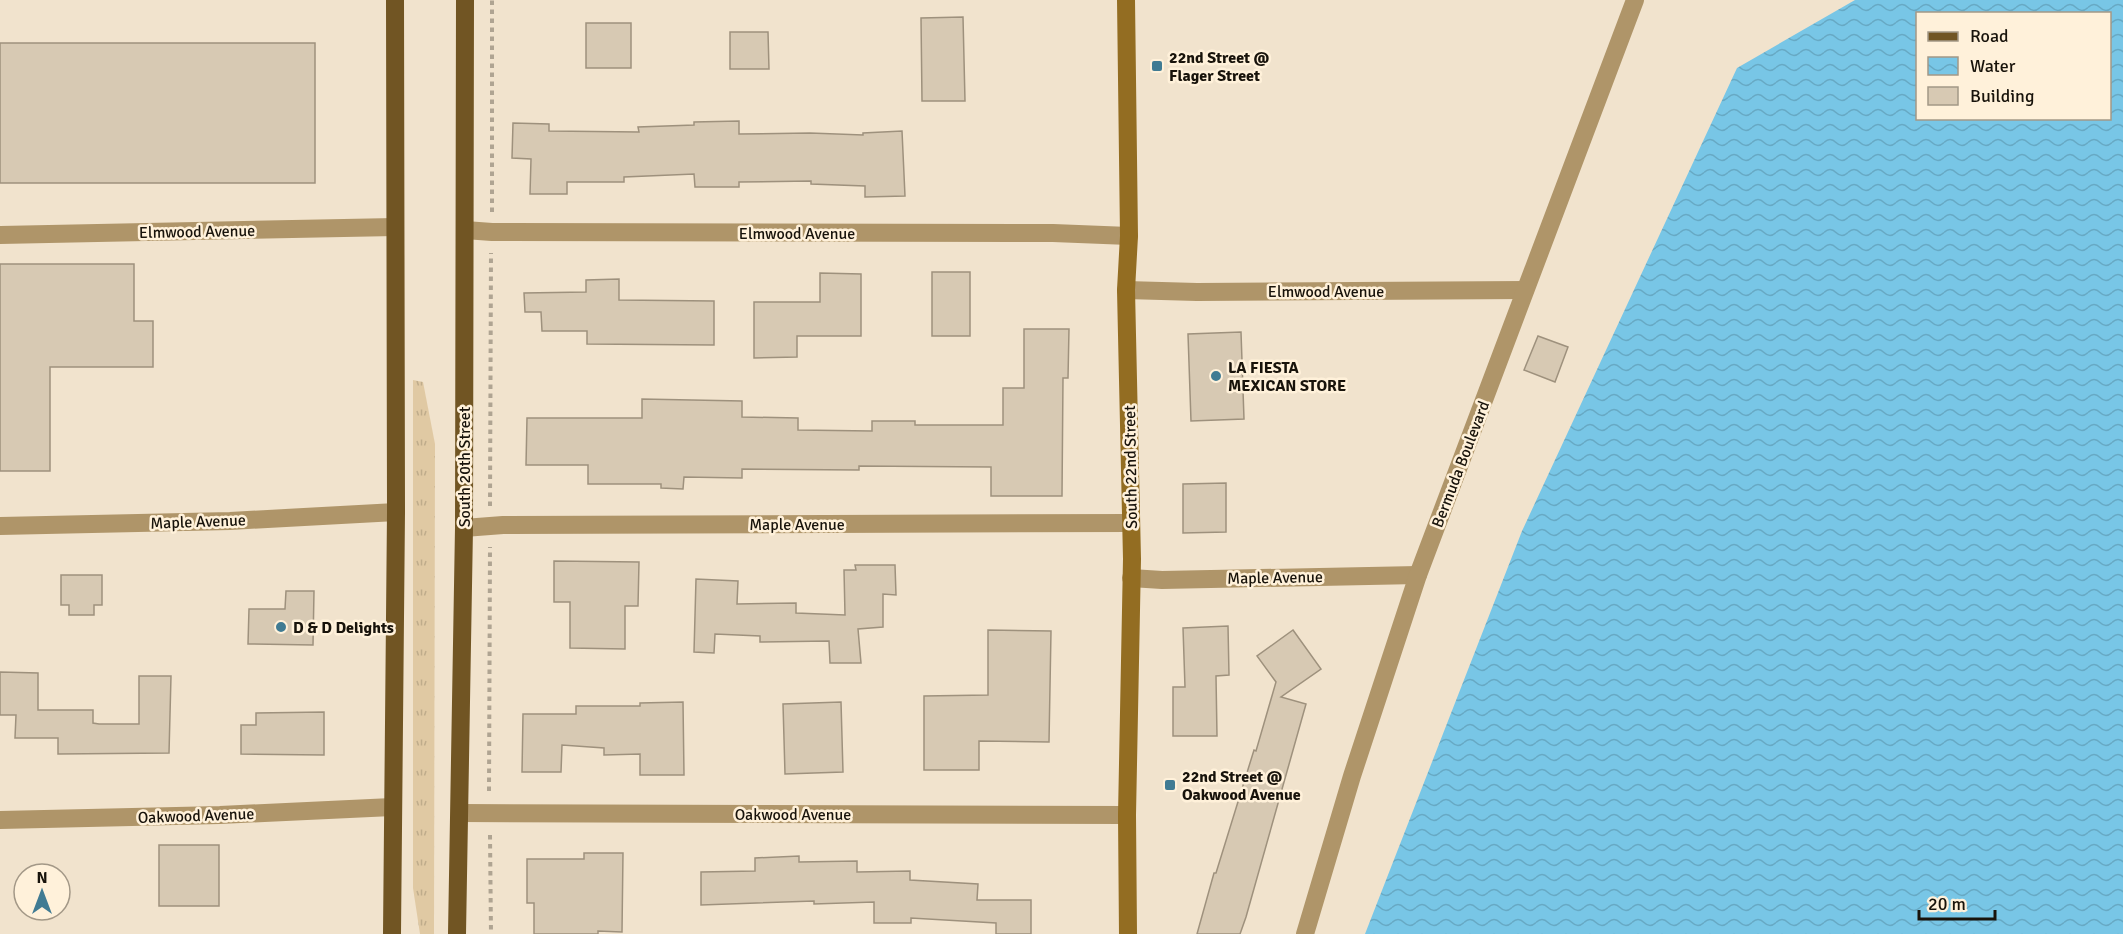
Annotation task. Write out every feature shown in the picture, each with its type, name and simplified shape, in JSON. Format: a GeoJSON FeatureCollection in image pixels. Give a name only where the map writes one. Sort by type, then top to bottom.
{"type":"FeatureCollection","features":[{"type":"Feature","properties":{"kind":"main road"},"geometry":{"type":"LineString","coordinates":[[392,934],[396,512],[395,0]]}},
{"type":"Feature","properties":{"kind":"main road","name":"South 20th Street"},"geometry":{"type":"LineString","coordinates":[[457,934],[464,528],[465,0]]}},
{"type":"Feature","properties":{"kind":"street","name":"South 22nd Street"},"geometry":{"type":"LineString","coordinates":[[1126,0],[1129,236],[1126,290],[1131,523],[1127,815],[1128,934]]}},
{"type":"Feature","properties":{"kind":"street","name":"Bermuda Boulevard"},"geometry":{"type":"LineString","coordinates":[[1305,934],[1352,776],[1418,575],[1635,0]]}},
{"type":"Feature","properties":{"kind":"street","name":"Elmwood Avenue"},"geometry":{"type":"LineString","coordinates":[[0,235],[395,227]]}},
{"type":"Feature","properties":{"kind":"street","name":"Elmwood Avenue"},"geometry":{"type":"LineString","coordinates":[[465,230],[492,232],[1053,233],[1129,236]]}},
{"type":"Feature","properties":{"kind":"street","name":"Elmwood Avenue"},"geometry":{"type":"LineString","coordinates":[[1126,290],[1197,292],[1525,290]]}},
{"type":"Feature","properties":{"kind":"street","name":"Maple Avenue"},"geometry":{"type":"LineString","coordinates":[[0,526],[230,521],[396,512]]}},
{"type":"Feature","properties":{"kind":"street","name":"Maple Avenue"},"geometry":{"type":"LineString","coordinates":[[464,528],[490,525],[1131,523]]}},
{"type":"Feature","properties":{"kind":"street","name":"Maple Avenue"},"geometry":{"type":"LineString","coordinates":[[1131,578],[1162,580],[1418,575]]}},
{"type":"Feature","properties":{"kind":"street","name":"Oakwood Avenue"},"geometry":{"type":"LineString","coordinates":[[0,820],[220,815],[392,807]]}},
{"type":"Feature","properties":{"kind":"street","name":"Oakwood Avenue"},"geometry":{"type":"LineString","coordinates":[[460,813],[1127,815]]}},
{"type":"Feature","properties":{"kind":"path"},"geometry":{"type":"LineString","coordinates":[[490,934],[492,0]]}},
{"type":"Feature","properties":{"kind":"green space"},"geometry":{"type":"Polygon","coordinates":[[[413,380],[423,382],[435,444],[434,934],[420,934],[413,888],[413,380]]]}},
{"type":"Feature","properties":{"kind":"water"},"geometry":{"type":"Polygon","coordinates":[[[1855,0],[2123,0],[2123,934],[1365,934],[1522,531],[1737,68],[1855,0]]]}},
{"type":"Feature","properties":{"kind":"building"},"geometry":{"type":"Polygon","coordinates":[[[963,17],[965,101],[922,101],[921,18],[963,17]]]}},
{"type":"Feature","properties":{"kind":"building"},"geometry":{"type":"Polygon","coordinates":[[[586,23],[631,23],[631,68],[586,68],[586,23]]]}},
{"type":"Feature","properties":{"kind":"building"},"geometry":{"type":"Polygon","coordinates":[[[730,32],[768,32],[769,69],[730,69],[730,32]]]}},
{"type":"Feature","properties":{"kind":"building"},"geometry":{"type":"Polygon","coordinates":[[[0,43],[315,43],[315,183],[0,183],[0,43]]]}},
{"type":"Feature","properties":{"kind":"building"},"geometry":{"type":"Polygon","coordinates":[[[739,121],[739,134],[863,135],[863,133],[902,131],[905,196],[865,197],[865,186],[811,184],[811,181],[739,182],[739,187],[695,187],[694,174],[624,177],[624,182],[567,182],[567,194],[530,194],[531,159],[512,158],[513,123],[549,124],[549,131],[639,132],[638,127],[739,121]]]}},
{"type":"Feature","properties":{"kind":"building"},"geometry":{"type":"Polygon","coordinates":[[[0,264],[134,264],[134,321],[153,321],[153,367],[50,367],[50,471],[0,471],[0,264]]]}},
{"type":"Feature","properties":{"kind":"building"},"geometry":{"type":"Polygon","coordinates":[[[932,272],[970,272],[970,336],[932,336],[932,272]]]}},
{"type":"Feature","properties":{"kind":"building"},"geometry":{"type":"Polygon","coordinates":[[[820,273],[861,274],[861,336],[797,336],[797,357],[754,358],[754,302],[820,302],[820,273]]]}},
{"type":"Feature","properties":{"kind":"building"},"geometry":{"type":"Polygon","coordinates":[[[619,279],[619,300],[714,301],[714,345],[587,344],[587,331],[542,331],[541,312],[525,312],[524,293],[586,292],[586,280],[619,279]]]}},
{"type":"Feature","properties":{"kind":"building"},"geometry":{"type":"Polygon","coordinates":[[[1024,329],[1069,329],[1068,378],[1063,378],[1062,496],[991,496],[991,467],[859,466],[859,470],[742,469],[742,478],[684,477],[683,489],[661,488],[661,484],[588,484],[588,465],[526,465],[527,418],[642,418],[642,399],[742,401],[742,417],[798,418],[798,430],[872,431],[872,421],[915,421],[915,425],[1003,425],[1003,388],[1024,388],[1024,329]]]}},
{"type":"Feature","properties":{"kind":"building","name":"LA FIESTA MEXICAN STORE"},"geometry":{"type":"Polygon","coordinates":[[[1241,332],[1244,419],[1191,421],[1188,334],[1241,332]]]}},
{"type":"Feature","properties":{"kind":"building"},"geometry":{"type":"Polygon","coordinates":[[[1538,336],[1568,347],[1555,382],[1524,370],[1538,336]]]}},
{"type":"Feature","properties":{"kind":"building"},"geometry":{"type":"Polygon","coordinates":[[[1226,483],[1226,532],[1183,533],[1183,484],[1226,483]]]}},
{"type":"Feature","properties":{"kind":"building"},"geometry":{"type":"Polygon","coordinates":[[[554,561],[639,562],[638,606],[625,606],[625,649],[570,648],[570,602],[554,602],[554,561]]]}},
{"type":"Feature","properties":{"kind":"building"},"geometry":{"type":"Polygon","coordinates":[[[855,565],[895,565],[896,595],[883,594],[883,627],[858,629],[861,663],[830,663],[829,641],[760,642],[760,636],[715,634],[714,653],[694,652],[696,579],[738,581],[737,604],[796,603],[796,613],[845,615],[844,570],[856,570],[855,565]]]}},
{"type":"Feature","properties":{"kind":"building"},"geometry":{"type":"Polygon","coordinates":[[[61,575],[102,575],[102,605],[94,605],[94,615],[69,615],[69,605],[61,605],[61,575]]]}},
{"type":"Feature","properties":{"kind":"building","name":"D & D Delights"},"geometry":{"type":"Polygon","coordinates":[[[286,591],[314,591],[313,645],[248,644],[249,609],[285,609],[286,591]]]}},
{"type":"Feature","properties":{"kind":"building"},"geometry":{"type":"Polygon","coordinates":[[[1228,626],[1229,675],[1216,676],[1217,736],[1173,736],[1173,687],[1185,687],[1183,628],[1228,626]]]}},
{"type":"Feature","properties":{"kind":"building"},"geometry":{"type":"Polygon","coordinates":[[[988,630],[1051,631],[1049,742],[979,741],[979,770],[924,770],[924,696],[988,695],[988,630]]]}},
{"type":"Feature","properties":{"kind":"building"},"geometry":{"type":"Polygon","coordinates":[[[1293,630],[1321,669],[1281,697],[1306,704],[1246,917],[1240,934],[1197,934],[1214,873],[1216,873],[1254,750],[1256,751],[1276,682],[1257,656],[1293,630]]]}},
{"type":"Feature","properties":{"kind":"building"},"geometry":{"type":"Polygon","coordinates":[[[0,672],[38,673],[38,710],[93,710],[93,723],[99,724],[139,724],[139,676],[171,676],[169,753],[58,754],[58,738],[15,738],[16,715],[0,715],[0,672]]]}},
{"type":"Feature","properties":{"kind":"building"},"geometry":{"type":"Polygon","coordinates":[[[683,702],[684,775],[640,775],[640,754],[604,755],[604,748],[562,745],[561,772],[522,772],[523,714],[576,714],[576,706],[640,706],[640,703],[683,702]]]}},
{"type":"Feature","properties":{"kind":"building"},"geometry":{"type":"Polygon","coordinates":[[[841,702],[843,772],[785,774],[783,704],[841,702]]]}},
{"type":"Feature","properties":{"kind":"building"},"geometry":{"type":"Polygon","coordinates":[[[324,712],[324,755],[241,754],[241,725],[256,725],[256,713],[324,712]]]}},
{"type":"Feature","properties":{"kind":"building"},"geometry":{"type":"Polygon","coordinates":[[[159,845],[219,845],[219,906],[159,906],[159,845]]]}},
{"type":"Feature","properties":{"kind":"building"},"geometry":{"type":"Polygon","coordinates":[[[584,853],[623,853],[622,932],[534,934],[534,903],[527,903],[527,859],[584,859],[584,853]]]}},
{"type":"Feature","properties":{"kind":"building"},"geometry":{"type":"Polygon","coordinates":[[[799,856],[799,862],[857,861],[857,872],[910,871],[910,880],[978,884],[977,900],[1031,900],[1031,934],[996,934],[996,923],[911,918],[911,923],[874,923],[874,902],[814,904],[814,901],[701,905],[701,872],[755,871],[755,858],[799,856]]]}},
{"type":"Feature","properties":{"kind":"place","name":"22nd Street @ Flager Street"},"geometry":{"type":"Point","coordinates":[1157,66]}},
{"type":"Feature","properties":{"kind":"place","name":"LA FIESTA MEXICAN STORE"},"geometry":{"type":"Point","coordinates":[1216,376]}},
{"type":"Feature","properties":{"kind":"place","name":"D & D Delights"},"geometry":{"type":"Point","coordinates":[281,627]}},
{"type":"Feature","properties":{"kind":"place","name":"22nd Street @ Oakwood Avenue"},"geometry":{"type":"Point","coordinates":[1170,785]}}]}
